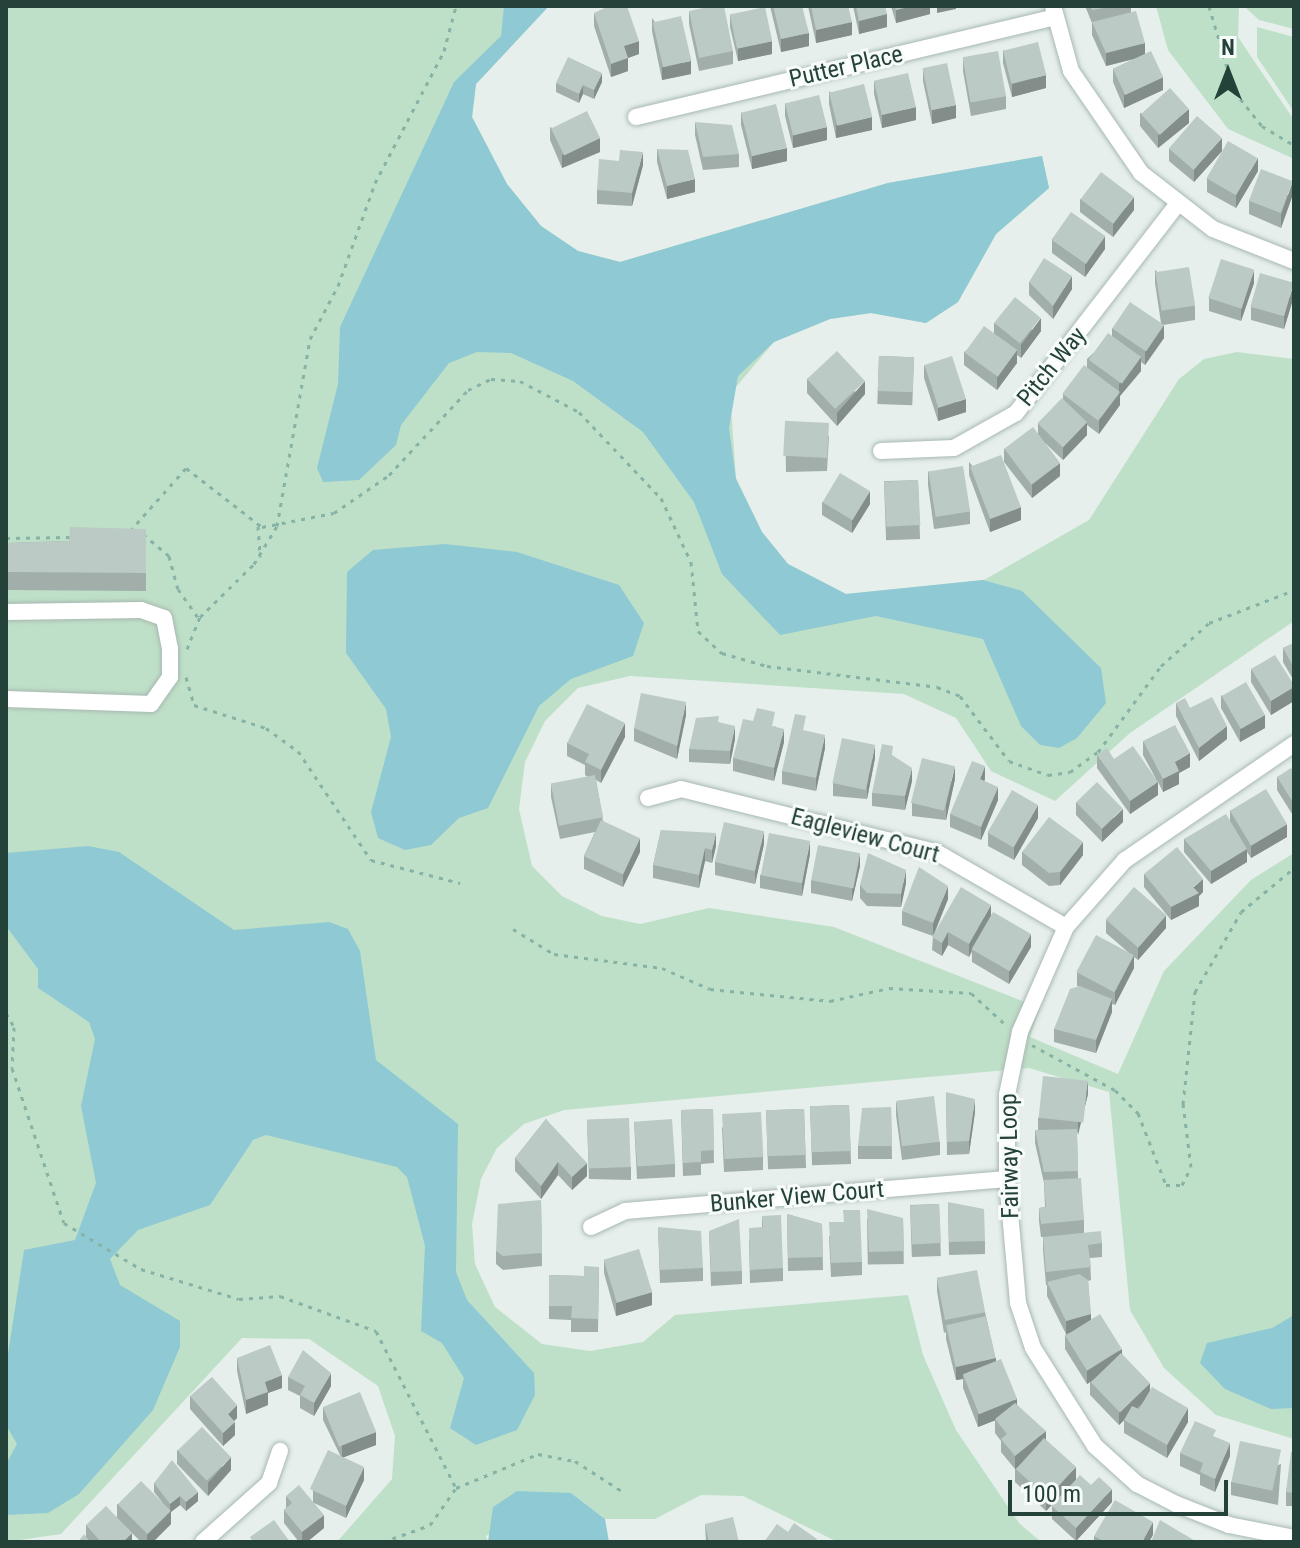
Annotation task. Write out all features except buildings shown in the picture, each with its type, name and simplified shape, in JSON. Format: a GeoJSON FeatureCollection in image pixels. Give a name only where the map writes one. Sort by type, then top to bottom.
{"type":"FeatureCollection","features":[{"type":"Feature","properties":{"kind":"street","name":"Putter Place"},"geometry":{"type":"LineString","coordinates":[[636,117],[1054,11]]}},
{"type":"Feature","properties":{"kind":"street"},"geometry":{"type":"LineString","coordinates":[[1054,11],[1087,102],[1176,206],[1294,261]]}},
{"type":"Feature","properties":{"kind":"street","name":"Pitch Way"},"geometry":{"type":"LineString","coordinates":[[881,451],[954,448],[1016,413],[1176,206]]}},
{"type":"Feature","properties":{"kind":"street"},"geometry":{"type":"LineString","coordinates":[[6,612],[141,610],[164,618],[170,677],[151,704],[6,699]]}},
{"type":"Feature","properties":{"kind":"street","name":"Fairway Loop"},"geometry":{"type":"LineString","coordinates":[[1294,744],[1125,860],[1066,927],[1020,1032],[1007,1095],[1007,1179],[1018,1303],[1033,1348],[1095,1446],[1137,1484],[1176,1504],[1229,1525],[1294,1538]]}},
{"type":"Feature","properties":{"kind":"street","name":"Eagleview Court"},"geometry":{"type":"LineString","coordinates":[[648,798],[681,789],[936,852],[1066,927]]}},
{"type":"Feature","properties":{"kind":"street","name":"Bunker View Court"},"geometry":{"type":"LineString","coordinates":[[591,1227],[625,1211],[1007,1179]]}},
{"type":"Feature","properties":{"kind":"street"},"geometry":{"type":"LineString","coordinates":[[203,1542],[269,1483],[280,1451]]}},
{"type":"Feature","properties":{"kind":"path"},"geometry":{"type":"LineString","coordinates":[[185,658],[199,619],[260,557],[277,526],[310,339],[338,286],[375,183],[444,51],[456,6]]}},
{"type":"Feature","properties":{"kind":"path"},"geometry":{"type":"LineString","coordinates":[[1209,6],[1234,91],[1262,126],[1294,145]]}},
{"type":"Feature","properties":{"kind":"path"},"geometry":{"type":"LineString","coordinates":[[121,537],[132,529],[186,468],[258,526],[277,526],[334,513],[382,481],[479,383],[520,381],[579,412],[661,498],[691,562],[698,631],[722,653],[767,666],[937,687],[960,696],[1009,761],[1048,775],[1070,772],[1098,752],[1161,666],[1209,623],[1294,590]]}},
{"type":"Feature","properties":{"kind":"path"},"geometry":{"type":"LineString","coordinates":[[258,526],[260,557]]}},
{"type":"Feature","properties":{"kind":"path"},"geometry":{"type":"LineString","coordinates":[[132,529],[169,556],[178,589],[199,619]]}},
{"type":"Feature","properties":{"kind":"path"},"geometry":{"type":"LineString","coordinates":[[6,538],[75,537]]}},
{"type":"Feature","properties":{"kind":"path"},"geometry":{"type":"LineString","coordinates":[[186,667],[194,705],[266,728],[298,751],[371,860],[460,883]]}},
{"type":"Feature","properties":{"kind":"path"},"geometry":{"type":"LineString","coordinates":[[1032,1045],[1115,1090],[1138,1113],[1166,1185],[1182,1185],[1191,1167],[1183,1104],[1195,992],[1241,912],[1294,868]]}},
{"type":"Feature","properties":{"kind":"path"},"geometry":{"type":"LineString","coordinates":[[513,929],[554,954],[662,968],[710,989],[830,1001],[889,988],[971,993],[1005,1024]]}},
{"type":"Feature","properties":{"kind":"path"},"geometry":{"type":"LineString","coordinates":[[6,1013],[14,1027],[12,1068],[64,1223],[129,1265],[239,1299],[280,1296],[376,1331],[456,1488]]}},
{"type":"Feature","properties":{"kind":"path"},"geometry":{"type":"LineString","coordinates":[[383,1542],[430,1525],[456,1488],[538,1454],[575,1461],[622,1491]]}},
{"type":"Feature","properties":{"kind":"green space"},"geometry":{"type":"Polygon","coordinates":[[[6,6],[549,6],[476,84],[472,117],[507,184],[541,226],[578,251],[620,262],[888,183],[1042,156],[1049,188],[996,234],[958,302],[926,323],[871,313],[830,319],[774,342],[730,394],[736,478],[762,532],[788,564],[846,594],[984,580],[1089,520],[1179,379],[1204,359],[1237,352],[1294,359],[1294,621],[1130,733],[1055,801],[991,771],[956,718],[904,694],[630,676],[578,688],[545,721],[525,762],[519,809],[532,866],[562,896],[602,916],[640,924],[709,908],[834,927],[1040,1008],[1030,1037],[1118,1074],[1164,971],[1251,880],[1294,853],[1294,1439],[1216,1415],[1164,1368],[1130,1310],[1109,1092],[1029,1068],[564,1110],[524,1124],[497,1148],[481,1179],[472,1224],[475,1264],[495,1307],[542,1344],[590,1351],[643,1342],[675,1315],[908,1295],[923,1355],[956,1430],[1019,1523],[1041,1542],[838,1542],[743,1496],[701,1495],[655,1519],[605,1519],[571,1493],[486,1536],[488,1542],[337,1542],[392,1479],[395,1436],[378,1386],[309,1339],[242,1338],[61,1534],[6,1542],[6,6]]]}},
{"type":"Feature","properties":{"kind":"green space"},"geometry":{"type":"Polygon","coordinates":[[[1156,6],[1239,6],[1238,37],[1294,120],[1294,159],[1228,129],[1168,50],[1156,6]]]}},
{"type":"Feature","properties":{"kind":"green space"},"geometry":{"type":"Polygon","coordinates":[[[1244,6],[1294,6],[1294,29],[1259,20],[1244,6]]]}},
{"type":"Feature","properties":{"kind":"green space"},"geometry":{"type":"Polygon","coordinates":[[[1257,27],[1294,37],[1294,112],[1257,57],[1257,27]]]}},
{"type":"Feature","properties":{"kind":"water"},"geometry":{"type":"Polygon","coordinates":[[[504,6],[549,6],[476,84],[472,117],[507,184],[541,226],[578,251],[620,262],[888,183],[1042,156],[1049,188],[996,234],[958,302],[926,323],[871,313],[830,319],[774,342],[738,376],[729,428],[736,479],[762,532],[788,564],[846,594],[983,580],[1022,591],[1101,668],[1106,703],[1077,738],[1059,748],[1040,745],[1021,726],[983,639],[876,616],[780,635],[722,574],[694,502],[643,432],[573,381],[511,353],[477,352],[449,363],[401,425],[396,445],[359,480],[323,482],[317,468],[338,384],[340,327],[454,82],[501,36],[504,6]]]}},
{"type":"Feature","properties":{"kind":"water"},"geometry":{"type":"Polygon","coordinates":[[[445,544],[517,552],[619,585],[644,623],[633,656],[571,679],[539,706],[488,808],[459,818],[431,845],[405,850],[378,838],[371,812],[391,737],[386,709],[346,653],[347,572],[373,550],[445,544]]]}},
{"type":"Feature","properties":{"kind":"water"},"geometry":{"type":"Polygon","coordinates":[[[88,846],[119,852],[234,930],[329,922],[348,929],[360,951],[376,1060],[458,1124],[456,1272],[467,1300],[534,1373],[535,1395],[517,1430],[476,1445],[450,1428],[464,1378],[442,1343],[421,1331],[425,1246],[407,1177],[397,1167],[266,1135],[253,1140],[210,1205],[138,1230],[110,1259],[120,1285],[180,1321],[180,1347],[153,1410],[79,1494],[48,1513],[6,1515],[6,1464],[17,1444],[6,1425],[6,1367],[24,1250],[75,1240],[96,1183],[81,1106],[95,1039],[89,1022],[38,988],[38,969],[6,926],[6,853],[88,846]]]}},
{"type":"Feature","properties":{"kind":"water"},"geometry":{"type":"Polygon","coordinates":[[[1294,1315],[1294,1408],[1271,1409],[1225,1389],[1200,1363],[1207,1343],[1272,1328],[1294,1315]]]}},
{"type":"Feature","properties":{"kind":"water"},"geometry":{"type":"Polygon","coordinates":[[[517,1491],[571,1493],[605,1519],[609,1542],[488,1542],[493,1507],[517,1491]]]}}]}
